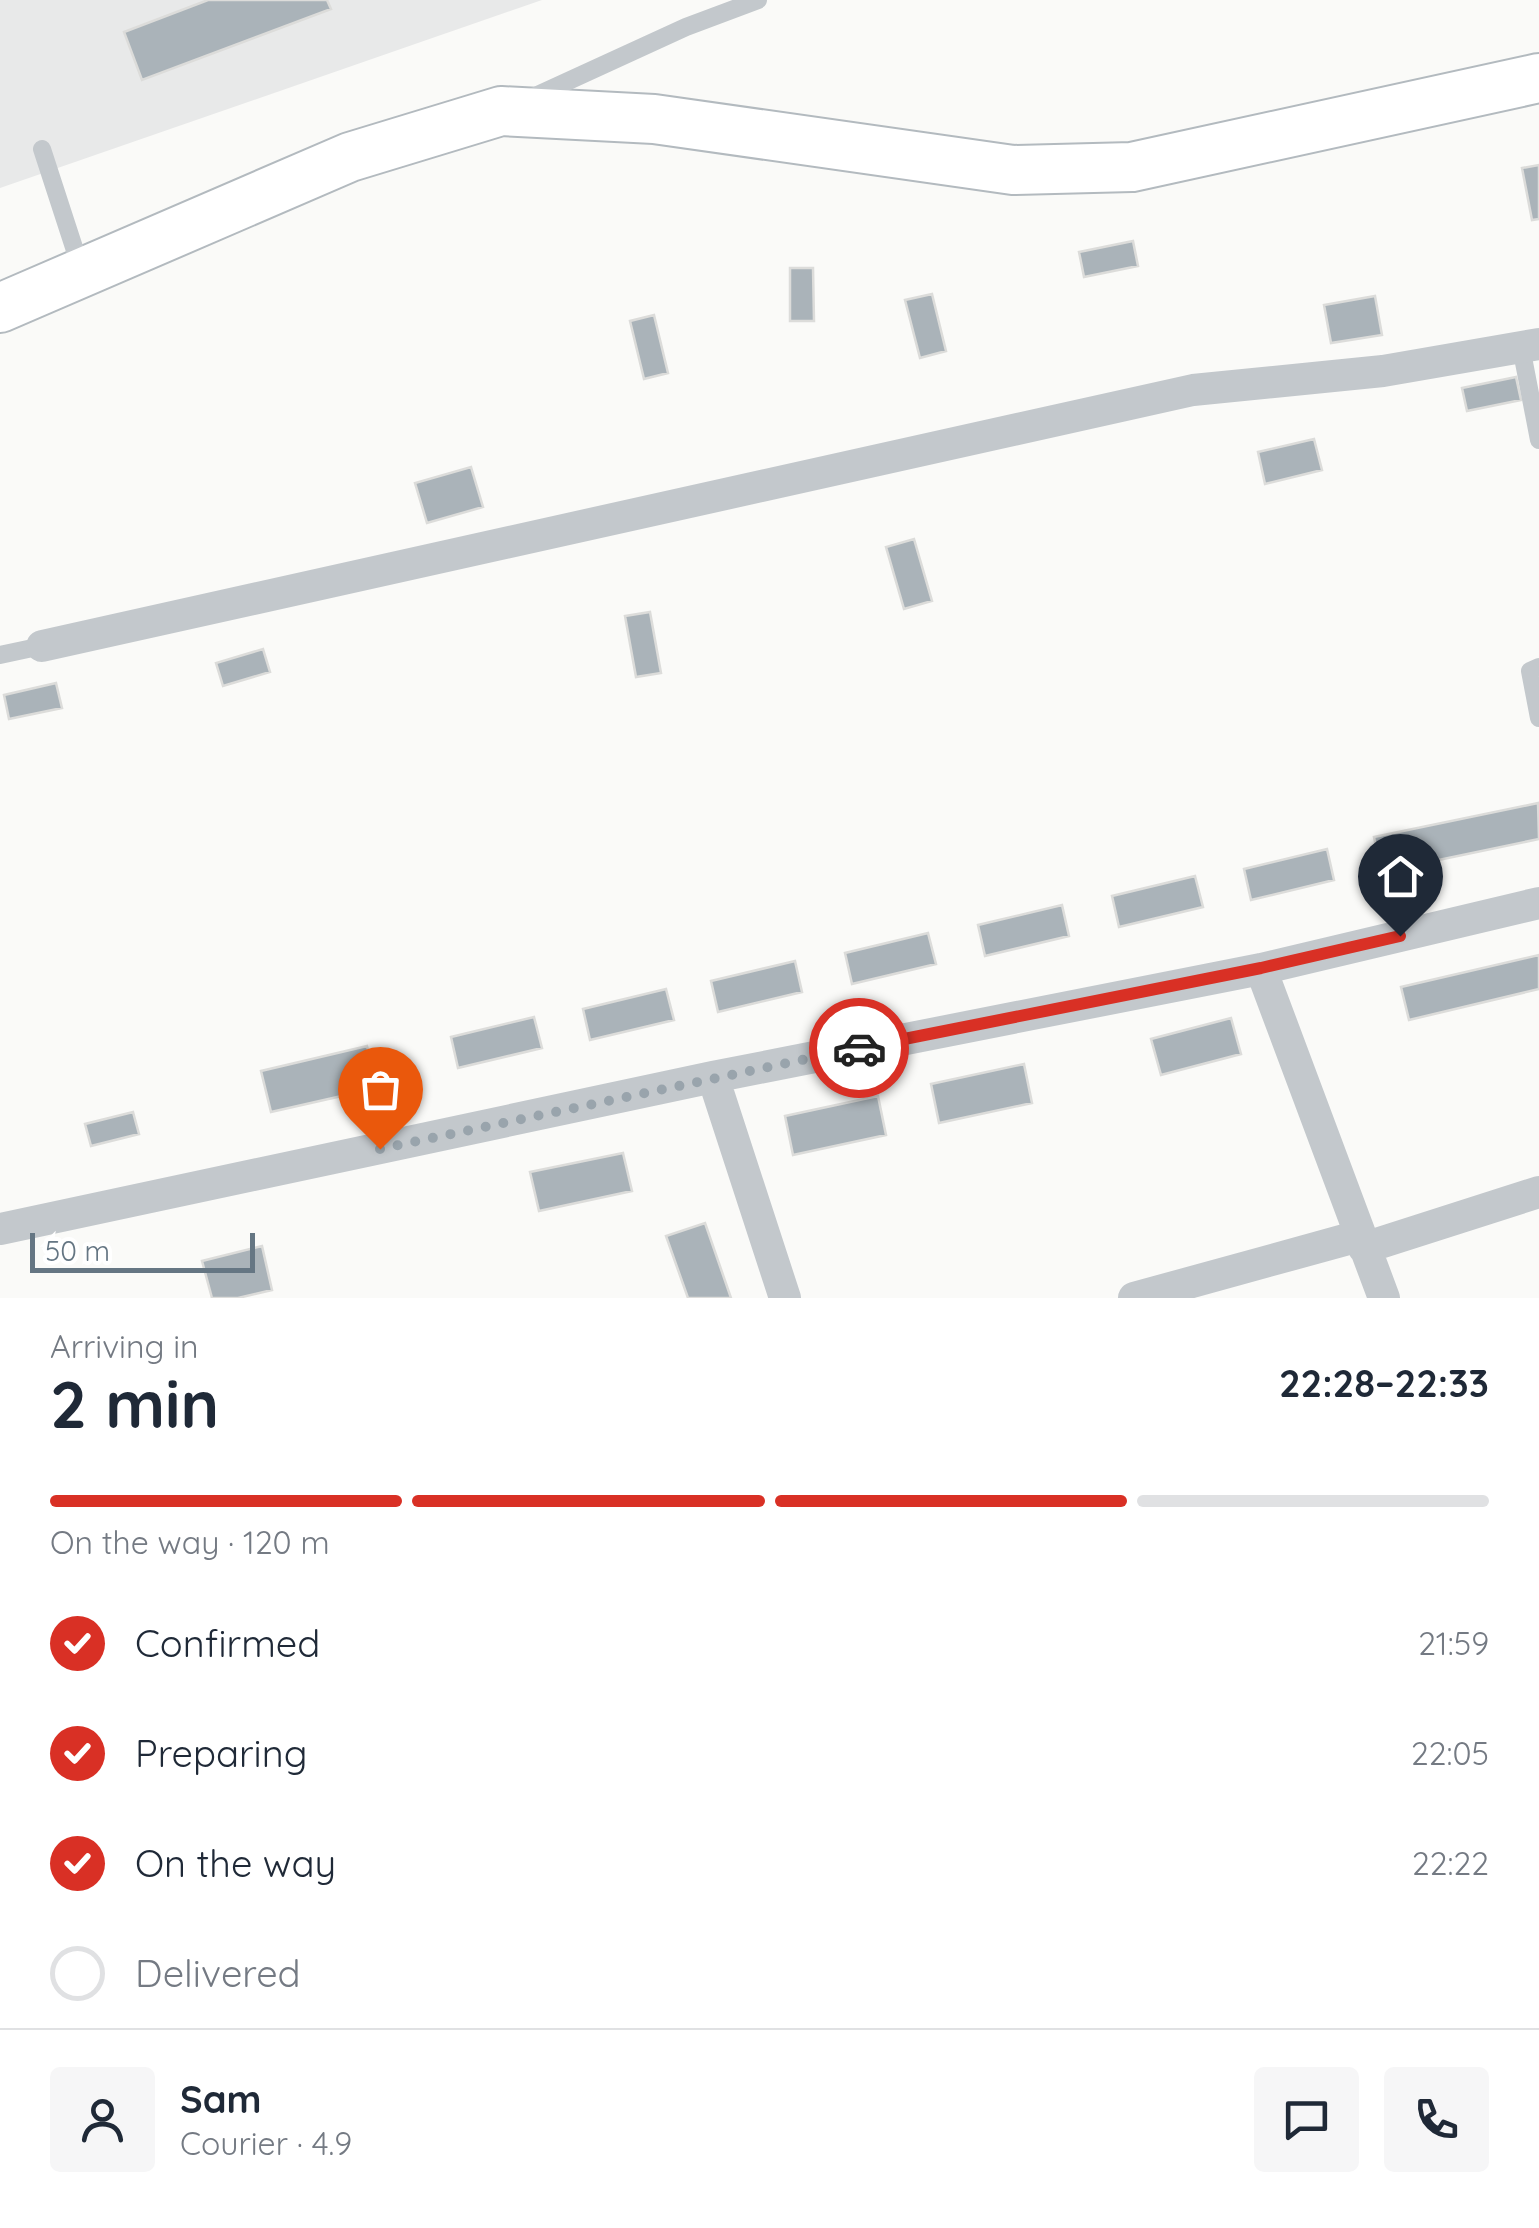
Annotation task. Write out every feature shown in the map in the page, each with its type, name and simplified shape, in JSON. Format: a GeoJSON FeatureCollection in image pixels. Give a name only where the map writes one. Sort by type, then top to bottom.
{"type":"FeatureCollection","features":[{"type":"Feature","properties":{"kind":"street"},"geometry":{"type":"LineString","coordinates":[[0,308],[350,157],[501,112],[654,119],[1014,170],[1112,167],[1539,78]]}},
{"type":"Feature","properties":{"kind":"street"},"geometry":{"type":"LineString","coordinates":[[42,646],[1194,390],[1383,371],[1530,346]]}},
{"type":"Feature","properties":{"kind":"street"},"geometry":{"type":"LineString","coordinates":[[0,1230],[713,1077],[1261,968],[1539,904]]}},
{"type":"Feature","properties":{"kind":"street"},"geometry":{"type":"LineString","coordinates":[[1261,968],[1384,1298]]}},
{"type":"Feature","properties":{"kind":"street"},"geometry":{"type":"LineString","coordinates":[[713,1077],[785,1298]]}},
{"type":"Feature","properties":{"kind":"street"},"geometry":{"type":"LineString","coordinates":[[1134,1298],[1362,1242],[1539,1192]]}},
{"type":"Feature","properties":{"kind":"lane"},"geometry":{"type":"LineString","coordinates":[[501,112],[686,27],[758,0]]}},
{"type":"Feature","properties":{"kind":"lane"},"geometry":{"type":"LineString","coordinates":[[42,149],[82,273]]}},
{"type":"Feature","properties":{"kind":"lane"},"geometry":{"type":"LineString","coordinates":[[1530,346],[1539,440]]}},
{"type":"Feature","properties":{"kind":"lane"},"geometry":{"type":"LineString","coordinates":[[0,654],[42,646]]}},
{"type":"Feature","properties":{"kind":"lane"},"geometry":{"type":"LineString","coordinates":[[1539,667],[1530,671],[1539,718]]}},
{"type":"Feature","properties":{"kind":"shaded area"},"geometry":{"type":"Polygon","coordinates":[[[0,0],[542,0],[0,188],[0,0]]]}},
{"type":"Feature","properties":{"kind":"building"},"geometry":{"type":"Polygon","coordinates":[[[208,0],[327,0],[331,9],[142,80],[124,32],[208,0]]]}},
{"type":"Feature","properties":{"kind":"building"},"geometry":{"type":"Polygon","coordinates":[[[1539,165],[1539,219],[1532,220],[1522,168],[1539,165]]]}},
{"type":"Feature","properties":{"kind":"building"},"geometry":{"type":"Polygon","coordinates":[[[1133,241],[1138,266],[1084,277],[1079,252],[1133,241]]]}},
{"type":"Feature","properties":{"kind":"building"},"geometry":{"type":"Polygon","coordinates":[[[790,268],[813,268],[814,321],[790,321],[790,268]]]}},
{"type":"Feature","properties":{"kind":"building"},"geometry":{"type":"Polygon","coordinates":[[[932,294],[946,351],[920,358],[905,300],[932,294]]]}},
{"type":"Feature","properties":{"kind":"building"},"geometry":{"type":"Polygon","coordinates":[[[1375,296],[1382,335],[1331,343],[1324,305],[1375,296]]]}},
{"type":"Feature","properties":{"kind":"building"},"geometry":{"type":"Polygon","coordinates":[[[654,315],[668,373],[644,379],[630,321],[654,315]]]}},
{"type":"Feature","properties":{"kind":"building"},"geometry":{"type":"Polygon","coordinates":[[[1516,377],[1521,400],[1467,411],[1462,388],[1516,377]]]}},
{"type":"Feature","properties":{"kind":"building"},"geometry":{"type":"Polygon","coordinates":[[[1314,439],[1322,470],[1265,484],[1258,452],[1314,439]]]}},
{"type":"Feature","properties":{"kind":"building"},"geometry":{"type":"Polygon","coordinates":[[[471,467],[483,507],[427,523],[415,483],[471,467]]]}},
{"type":"Feature","properties":{"kind":"building"},"geometry":{"type":"Polygon","coordinates":[[[914,539],[932,601],[904,609],[886,547],[914,539]]]}},
{"type":"Feature","properties":{"kind":"building"},"geometry":{"type":"Polygon","coordinates":[[[650,612],[661,673],[636,677],[625,616],[650,612]]]}},
{"type":"Feature","properties":{"kind":"building"},"geometry":{"type":"Polygon","coordinates":[[[263,649],[270,672],[223,686],[216,663],[263,649]]]}},
{"type":"Feature","properties":{"kind":"building"},"geometry":{"type":"Polygon","coordinates":[[[56,683],[62,708],[9,719],[4,695],[56,683]]]}},
{"type":"Feature","properties":{"kind":"building"},"geometry":{"type":"Polygon","coordinates":[[[1538,803],[1539,839],[1381,872],[1374,837],[1538,803]]]}},
{"type":"Feature","properties":{"kind":"building"},"geometry":{"type":"Polygon","coordinates":[[[1327,849],[1334,880],[1251,900],[1244,869],[1327,849]]]}},
{"type":"Feature","properties":{"kind":"building"},"geometry":{"type":"Polygon","coordinates":[[[1195,876],[1203,907],[1119,927],[1112,896],[1195,876]]]}},
{"type":"Feature","properties":{"kind":"building"},"geometry":{"type":"Polygon","coordinates":[[[1062,905],[1069,936],[985,956],[978,925],[1062,905]]]}},
{"type":"Feature","properties":{"kind":"building"},"geometry":{"type":"Polygon","coordinates":[[[928,933],[936,964],[852,984],[845,953],[928,933]]]}},
{"type":"Feature","properties":{"kind":"building"},"geometry":{"type":"Polygon","coordinates":[[[1539,955],[1539,989],[1409,1020],[1401,987],[1539,955]]]}},
{"type":"Feature","properties":{"kind":"building"},"geometry":{"type":"Polygon","coordinates":[[[795,961],[802,992],[718,1012],[711,981],[795,961]]]}},
{"type":"Feature","properties":{"kind":"building"},"geometry":{"type":"Polygon","coordinates":[[[666,989],[674,1020],[590,1040],[583,1009],[666,989]]]}},
{"type":"Feature","properties":{"kind":"building"},"geometry":{"type":"Polygon","coordinates":[[[534,1017],[542,1048],[458,1068],[451,1037],[534,1017]]]}},
{"type":"Feature","properties":{"kind":"building"},"geometry":{"type":"Polygon","coordinates":[[[1231,1018],[1241,1054],[1161,1075],[1151,1039],[1231,1018]]]}},
{"type":"Feature","properties":{"kind":"building"},"geometry":{"type":"Polygon","coordinates":[[[367,1046],[377,1088],[271,1112],[261,1071],[367,1046]]]}},
{"type":"Feature","properties":{"kind":"building"},"geometry":{"type":"Polygon","coordinates":[[[1024,1064],[1032,1103],[939,1123],[931,1084],[1024,1064]]]}},
{"type":"Feature","properties":{"kind":"building"},"geometry":{"type":"Polygon","coordinates":[[[878,1096],[886,1135],[793,1155],[785,1116],[878,1096]]]}},
{"type":"Feature","properties":{"kind":"building"},"geometry":{"type":"Polygon","coordinates":[[[133,1112],[139,1134],[91,1146],[85,1124],[133,1112]]]}},
{"type":"Feature","properties":{"kind":"building"},"geometry":{"type":"Polygon","coordinates":[[[623,1153],[632,1191],[539,1211],[530,1172],[623,1153]]]}},
{"type":"Feature","properties":{"kind":"building"},"geometry":{"type":"Polygon","coordinates":[[[705,1223],[731,1298],[688,1298],[666,1236],[705,1223]]]}},
{"type":"Feature","properties":{"kind":"building"},"geometry":{"type":"Polygon","coordinates":[[[262,1246],[272,1290],[238,1298],[212,1298],[202,1261],[262,1246]]]}},
{"type":"Feature","properties":{"kind":"way so far"},"geometry":{"type":"LineString","coordinates":[[380,1149],[859,1048]]}},
{"type":"Feature","properties":{"kind":"route"},"geometry":{"type":"LineString","coordinates":[[859,1048],[1261,968],[1400,936]]}}]}
